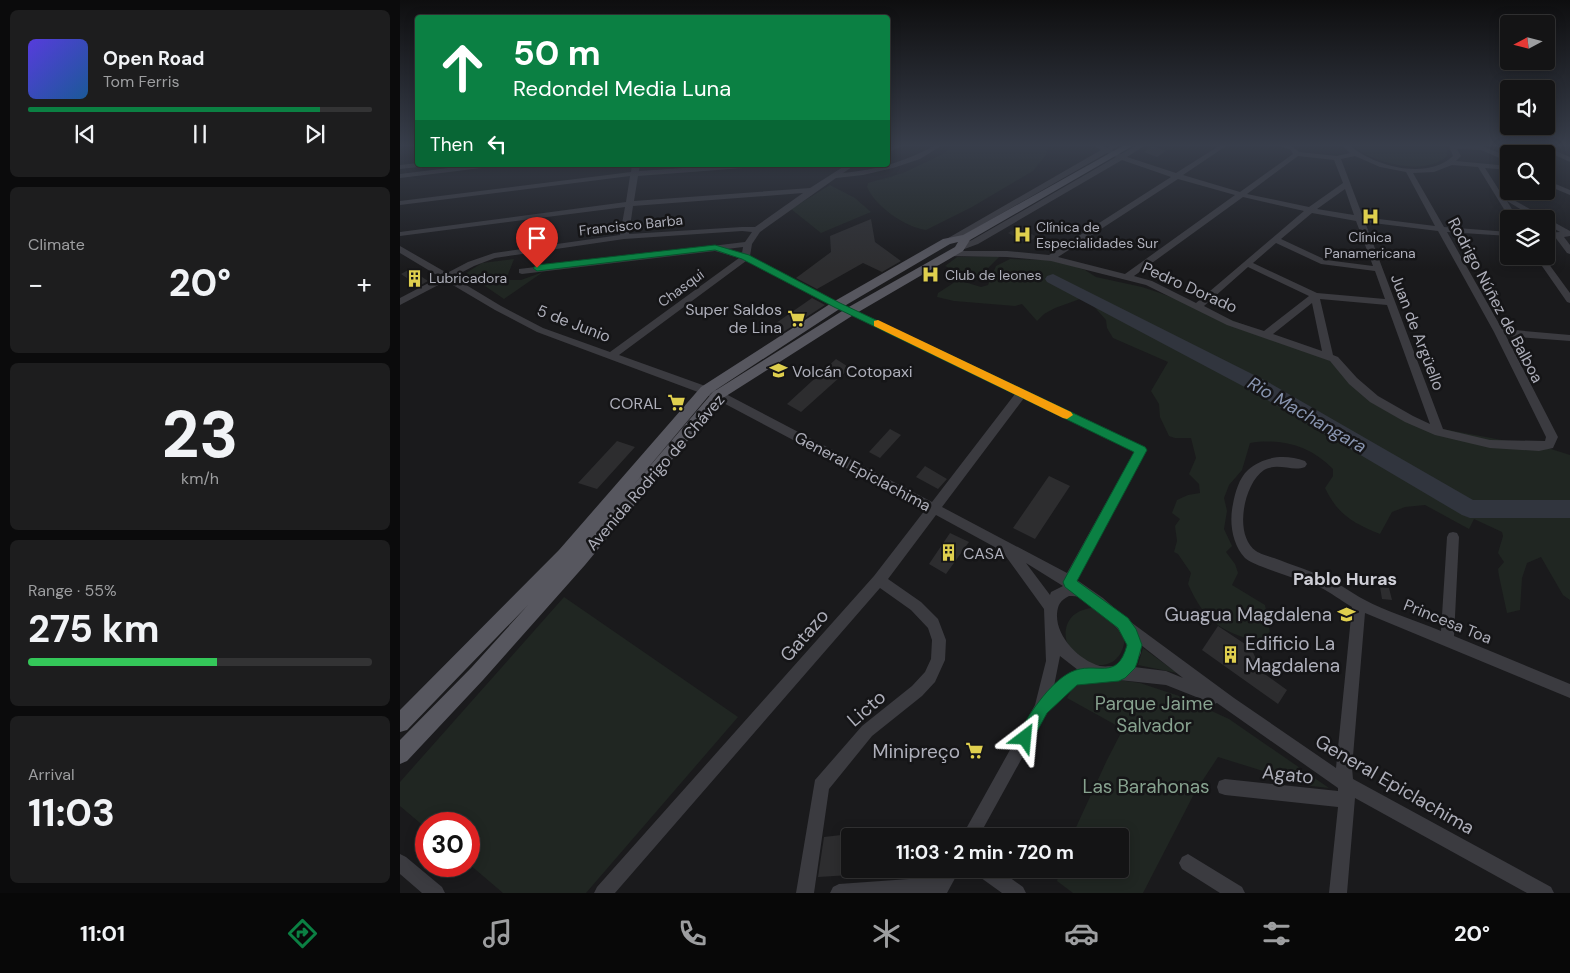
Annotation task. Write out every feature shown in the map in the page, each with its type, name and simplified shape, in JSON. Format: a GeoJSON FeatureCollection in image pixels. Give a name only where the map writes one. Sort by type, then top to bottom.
{"type":"FeatureCollection","features":[{"type":"Feature","properties":{"kind":"main road","name":"Avenida Rodrigo de Chávez"},"geometry":{"type":"LineString","coordinates":[[400,754],[477,674],[566,575],[712,393],[954,251],[1061,186]]}},
{"type":"Feature","properties":{"kind":"main road","name":"Avenida Rodrigo de Chávez"},"geometry":{"type":"LineString","coordinates":[[400,723],[565,555],[712,393],[837,305],[947,241],[970,240]]}},
{"type":"Feature","properties":{"kind":"street"},"geometry":{"type":"LineString","coordinates":[[400,203],[540,186]]}},
{"type":"Feature","properties":{"kind":"street"},"geometry":{"type":"LineString","coordinates":[[624,237],[633,186]]}},
{"type":"Feature","properties":{"kind":"street"},"geometry":{"type":"LineString","coordinates":[[742,256],[757,230],[819,186]]}},
{"type":"Feature","properties":{"kind":"street","name":"Avenida Rodrigo de Chávez"},"geometry":{"type":"LineString","coordinates":[[947,241],[1053,186]]}},
{"type":"Feature","properties":{"kind":"street"},"geometry":{"type":"LineString","coordinates":[[1051,258],[1161,186]]}},
{"type":"Feature","properties":{"kind":"street"},"geometry":{"type":"LineString","coordinates":[[1208,186],[1238,195],[1309,211],[1361,220],[1442,230],[1500,233]]}},
{"type":"Feature","properties":{"kind":"street"},"geometry":{"type":"LineString","coordinates":[[1127,277],[1250,186]]}},
{"type":"Feature","properties":{"kind":"street"},"geometry":{"type":"LineString","coordinates":[[1197,307],[1309,211],[1344,186]]}},
{"type":"Feature","properties":{"kind":"street","name":"Juan de Argüello"},"geometry":{"type":"LineString","coordinates":[[1347,186],[1392,302],[1439,432]]}},
{"type":"Feature","properties":{"kind":"street","name":"Rodrigo Núñez de Balboa"},"geometry":{"type":"LineString","coordinates":[[1417,186],[1499,332],[1552,437],[1548,446]]}},
{"type":"Feature","properties":{"kind":"street"},"geometry":{"type":"LineString","coordinates":[[1493,186],[1509,210]]}},
{"type":"Feature","properties":{"kind":"street"},"geometry":{"type":"LineString","coordinates":[[1555,186],[1570,193]]}},
{"type":"Feature","properties":{"kind":"street"},"geometry":{"type":"LineString","coordinates":[[400,234],[629,204],[812,190]]}},
{"type":"Feature","properties":{"kind":"street"},"geometry":{"type":"LineString","coordinates":[[1499,194],[1527,210]]}},
{"type":"Feature","properties":{"kind":"street"},"geometry":{"type":"LineString","coordinates":[[1555,226],[1570,234]]}},
{"type":"Feature","properties":{"kind":"street","name":"Francisco Barba"},"geometry":{"type":"LineString","coordinates":[[400,302],[471,264],[494,256],[624,237],[742,229],[757,230]]}},
{"type":"Feature","properties":{"kind":"street"},"geometry":{"type":"LineString","coordinates":[[1555,235],[1570,234]]}},
{"type":"Feature","properties":{"kind":"street"},"geometry":{"type":"LineString","coordinates":[[1558,235],[1570,251]]}},
{"type":"Feature","properties":{"kind":"street","name":"Pedro Dorado"},"geometry":{"type":"LineString","coordinates":[[970,240],[1007,254]]}},
{"type":"Feature","properties":{"kind":"street"},"geometry":{"type":"LineString","coordinates":[[1276,240],[1324,262],[1378,269]]}},
{"type":"Feature","properties":{"kind":"street"},"geometry":{"type":"LineString","coordinates":[[522,271],[748,244]]}},
{"type":"Feature","properties":{"kind":"street"},"geometry":{"type":"LineString","coordinates":[[715,248],[742,256],[837,305],[1141,450],[1069,582]]}},
{"type":"Feature","properties":{"kind":"street","name":"5 de Junio"},"geometry":{"type":"LineString","coordinates":[[400,250],[498,308],[540,330],[712,393]]}},
{"type":"Feature","properties":{"kind":"street","name":"Pedro Dorado"},"geometry":{"type":"LineString","coordinates":[[954,251],[1051,258],[1149,282],[1230,323],[1336,361],[1352,381],[1374,399],[1410,419],[1439,432],[1490,444],[1540,448],[1548,446]]}},
{"type":"Feature","properties":{"kind":"street","name":"Chasqui"},"geometry":{"type":"LineString","coordinates":[[612,355],[742,256]]}},
{"type":"Feature","properties":{"kind":"street"},"geometry":{"type":"LineString","coordinates":[[1248,264],[1316,296],[1392,302]]}},
{"type":"Feature","properties":{"kind":"street"},"geometry":{"type":"LineString","coordinates":[[1547,265],[1566,287],[1570,300]]}},
{"type":"Feature","properties":{"kind":"street"},"geometry":{"type":"LineString","coordinates":[[1266,335],[1316,296]]}},
{"type":"Feature","properties":{"kind":"street"},"geometry":{"type":"LineString","coordinates":[[1316,296],[1328,357]]}},
{"type":"Feature","properties":{"kind":"street"},"geometry":{"type":"LineString","coordinates":[[1499,332],[1570,338]]}},
{"type":"Feature","properties":{"kind":"street","name":"General Epiclachima"},"geometry":{"type":"LineString","coordinates":[[712,393],[935,509],[1007,549],[1036,561],[1082,591]]}},
{"type":"Feature","properties":{"kind":"street","name":"Gatazo"},"geometry":{"type":"LineString","coordinates":[[603,893],[879,580],[1022,393]]}},
{"type":"Feature","properties":{"kind":"street","name":"Princesa Toa"},"geometry":{"type":"LineString","coordinates":[[1301,464],[1282,461],[1263,465],[1250,475],[1242,491],[1238,508],[1239,536],[1251,555],[1326,584],[1359,604],[1570,691]]}},
{"type":"Feature","properties":{"kind":"street"},"geometry":{"type":"LineString","coordinates":[[1447,639],[1453,537]]}},
{"type":"Feature","properties":{"kind":"street","name":"General Epiclachima"},"geometry":{"type":"LineString","coordinates":[[1007,549],[1051,607]]}},
{"type":"Feature","properties":{"kind":"street","name":"Licto"},"geometry":{"type":"LineString","coordinates":[[805,893],[821,786],[867,731],[917,692],[930,678],[938,660],[939,640],[933,624],[916,606],[879,580]]}},
{"type":"Feature","properties":{"kind":"street"},"geometry":{"type":"LineString","coordinates":[[974,828],[1042,708],[1053,661],[1053,635],[1050,621],[1051,607],[1056,596],[1068,590],[1082,591],[1123,623],[1131,634],[1135,645],[1130,663],[1119,673],[1074,678],[1042,708]]}},
{"type":"Feature","properties":{"kind":"street"},"geometry":{"type":"LineString","coordinates":[[1338,893],[1347,800],[1344,768],[1359,604]]}},
{"type":"Feature","properties":{"kind":"street","name":"General Epiclachima"},"geometry":{"type":"LineString","coordinates":[[1123,623],[1229,703],[1346,784],[1545,893]]}},
{"type":"Feature","properties":{"kind":"street"},"geometry":{"type":"LineString","coordinates":[[1053,635],[1063,649],[1085,667],[1102,674]]}},
{"type":"Feature","properties":{"kind":"street","name":"General Epiclachima"},"geometry":{"type":"LineString","coordinates":[[1119,673],[1166,678],[1229,703]]}},
{"type":"Feature","properties":{"kind":"street","name":"Agato"},"geometry":{"type":"LineString","coordinates":[[1225,787],[1347,800]]}},
{"type":"Feature","properties":{"kind":"street"},"geometry":{"type":"LineString","coordinates":[[400,862],[436,893]]}},
{"type":"Feature","properties":{"kind":"street"},"geometry":{"type":"LineString","coordinates":[[1188,863],[1236,893]]}},
{"type":"Feature","properties":{"kind":"street"},"geometry":{"type":"LineString","coordinates":[[839,893],[940,889],[946,878]]}},
{"type":"Feature","properties":{"kind":"street"},"geometry":{"type":"LineString","coordinates":[[996,878],[1017,893]]}},
{"type":"Feature","properties":{"kind":"shaded area","name":"Clínica de Especialidades Sur"},"geometry":{"type":"Polygon","coordinates":[[[1018,227],[1037,237],[1026,243],[1008,233],[1018,227]]]}},
{"type":"Feature","properties":{"kind":"green space"},"geometry":{"type":"Polygon","coordinates":[[[831,186],[855,198],[871,212],[821,233],[791,209],[831,186]]]}},
{"type":"Feature","properties":{"kind":"green space"},"geometry":{"type":"Polygon","coordinates":[[[1008,186],[972,207],[926,230],[909,225],[892,215],[877,202],[867,187],[1008,186]]]}},
{"type":"Feature","properties":{"kind":"green space"},"geometry":{"type":"Polygon","coordinates":[[[1000,256],[979,277],[972,279],[945,266],[957,257],[1000,256]]]}},
{"type":"Feature","properties":{"kind":"green space"},"geometry":{"type":"Polygon","coordinates":[[[514,259],[507,277],[510,280],[521,280],[543,272],[504,299],[466,273],[482,263],[514,259]]]}},
{"type":"Feature","properties":{"kind":"green space"},"geometry":{"type":"Polygon","coordinates":[[[1010,259],[1047,260],[1066,263],[1085,270],[1096,277],[1160,293],[1322,354],[1376,401],[1432,427],[1551,449],[1570,455],[1570,600],[1563,595],[1541,557],[1527,563],[1522,578],[1520,610],[1507,613],[1498,569],[1504,562],[1498,553],[1503,536],[1502,532],[1474,519],[1469,529],[1425,505],[1405,507],[1392,512],[1380,534],[1354,522],[1335,505],[1325,488],[1333,476],[1333,469],[1324,461],[1305,449],[1285,443],[1262,442],[1250,443],[1242,470],[1229,485],[1224,498],[1227,511],[1224,529],[1232,546],[1226,552],[1235,564],[1238,573],[1232,585],[1265,605],[1270,632],[1258,641],[1223,628],[1214,622],[1200,606],[1188,584],[1191,573],[1178,554],[1174,552],[1177,541],[1175,526],[1180,519],[1172,513],[1177,500],[1188,495],[1200,493],[1199,484],[1189,474],[1196,458],[1191,438],[1169,436],[1160,417],[1159,404],[1151,391],[1168,362],[1113,338],[1107,328],[1106,320],[1089,301],[1080,299],[1055,308],[1044,314],[1037,321],[1022,304],[1015,306],[954,301],[937,297],[938,293],[958,280],[981,287],[988,285],[996,266],[1010,259]]]}},
{"type":"Feature","properties":{"kind":"green space"},"geometry":{"type":"Polygon","coordinates":[[[564,597],[738,717],[586,893],[503,893],[480,873],[480,812],[415,812],[415,819],[400,806],[400,782],[564,597]]]}},
{"type":"Feature","properties":{"kind":"green space"},"geometry":{"type":"Polygon","coordinates":[[[1091,608],[1100,609],[1125,638],[1121,653],[1112,662],[1101,665],[1090,663],[1079,658],[1070,649],[1066,638],[1067,625],[1073,615],[1091,608]]]}},
{"type":"Feature","properties":{"kind":"green space"},"geometry":{"type":"Polygon","coordinates":[[[1143,648],[1177,673],[1138,665],[1143,648]]]}},
{"type":"Feature","properties":{"kind":"green space"},"geometry":{"type":"Polygon","coordinates":[[[1105,678],[1140,683],[1179,696],[1229,719],[1329,788],[1311,786],[1218,757],[1195,792],[1143,893],[1073,893],[1057,881],[1058,878],[1129,878],[1129,828],[1076,828],[1123,729],[1067,698],[1075,684],[1105,678]]]}},
{"type":"Feature","properties":{"kind":"building"},"geometry":{"type":"Polygon","coordinates":[[[871,219],[875,242],[901,261],[882,272],[863,263],[817,289],[796,278],[831,252],[830,236],[871,219]]]}},
{"type":"Feature","properties":{"kind":"building","name":"Lubricadora"},"geometry":{"type":"Polygon","coordinates":[[[410,269],[428,281],[419,286],[401,274],[410,269]]]}},
{"type":"Feature","properties":{"kind":"building","name":"Super Saldos de Lina"},"geometry":{"type":"Polygon","coordinates":[[[812,298],[825,305],[777,336],[766,330],[812,298]]]}},
{"type":"Feature","properties":{"kind":"building"},"geometry":{"type":"Polygon","coordinates":[[[836,359],[850,368],[801,412],[787,404],[836,359]]]}},
{"type":"Feature","properties":{"kind":"building"},"geometry":{"type":"Polygon","coordinates":[[[890,429],[901,435],[880,458],[869,452],[890,429]]]}},
{"type":"Feature","properties":{"kind":"building"},"geometry":{"type":"Polygon","coordinates":[[[617,441],[635,447],[597,489],[578,483],[617,441]]]}},
{"type":"Feature","properties":{"kind":"building"},"geometry":{"type":"Polygon","coordinates":[[[925,466],[947,479],[938,489],[916,477],[925,466]]]}},
{"type":"Feature","properties":{"kind":"building"},"geometry":{"type":"Polygon","coordinates":[[[1049,476],[1070,486],[1035,539],[1013,528],[1049,476]]]}},
{"type":"Feature","properties":{"kind":"building","name":"CASA"},"geometry":{"type":"Polygon","coordinates":[[[950,533],[969,542],[946,574],[929,564],[950,533]]]}},
{"type":"Feature","properties":{"kind":"building"},"geometry":{"type":"Polygon","coordinates":[[[1380,587],[1389,588],[1392,600],[1382,599],[1380,587]]]}},
{"type":"Feature","properties":{"kind":"building","name":"Edificio La Magdalena"},"geometry":{"type":"Polygon","coordinates":[[[1218,626],[1251,648],[1256,659],[1252,665],[1287,690],[1278,704],[1202,650],[1218,626]]]}},
{"type":"Feature","properties":{"kind":"building"},"geometry":{"type":"Polygon","coordinates":[[[841,835],[841,876],[818,877],[824,837],[841,835]]]}},
{"type":"Feature","properties":{"kind":"waterway","name":"Rio Machangara"},"geometry":{"type":"LineString","coordinates":[[1053,279],[1261,387],[1470,509],[1570,509]]}},
{"type":"Feature","properties":{"kind":"slow traffic"},"geometry":{"type":"LineString","coordinates":[[878,324],[1067,415]]}},
{"type":"Feature","properties":{"kind":"place","name":"Clínica Panamericana"},"geometry":{"type":"Point","coordinates":[1370,217]}},
{"type":"Feature","properties":{"kind":"place","name":"Clínica de Especialidades Sur"},"geometry":{"type":"Point","coordinates":[1022,235]}},
{"type":"Feature","properties":{"kind":"place","name":"Club de leones"},"geometry":{"type":"Point","coordinates":[931,275]}},
{"type":"Feature","properties":{"kind":"place","name":"Lubricadora"},"geometry":{"type":"Point","coordinates":[415,278]}},
{"type":"Feature","properties":{"kind":"place","name":"Super Saldos de Lina"},"geometry":{"type":"Point","coordinates":[796,318]}},
{"type":"Feature","properties":{"kind":"place","name":"Volcán Cotopaxi"},"geometry":{"type":"Point","coordinates":[778,371]}},
{"type":"Feature","properties":{"kind":"place","name":"CORAL"},"geometry":{"type":"Point","coordinates":[676,403]}},
{"type":"Feature","properties":{"kind":"place","name":"CASA"},"geometry":{"type":"Point","coordinates":[949,553]}},
{"type":"Feature","properties":{"kind":"place","name":"Guagua Magdalena"},"geometry":{"type":"Point","coordinates":[1346,614]}},
{"type":"Feature","properties":{"kind":"place","name":"Edificio La Magdalena"},"geometry":{"type":"Point","coordinates":[1231,654]}},
{"type":"Feature","properties":{"kind":"place","name":"Minipreço"},"geometry":{"type":"Point","coordinates":[974,751]}},
{"type":"Feature","properties":{"kind":"district","name":"Pablo Huras"},"geometry":{"type":"Point","coordinates":[1345,579]}},
{"type":"Feature","properties":{"kind":"route"},"geometry":{"type":"LineString","coordinates":[[537,268],[715,248],[746,257],[756,264],[837,305],[1141,450],[1069,582],[1123,623],[1131,634],[1135,645],[1130,663],[1119,673],[1074,678],[1042,708],[1025,738]]}},
{"type":"Feature","properties":{"kind":"park label","name":"Parque Jaime Salvador"},"geometry":{"type":"Point","coordinates":[1154,714]}},
{"type":"Feature","properties":{"kind":"park label","name":"Las Barahonas"},"geometry":{"type":"Point","coordinates":[1146,786]}}]}
